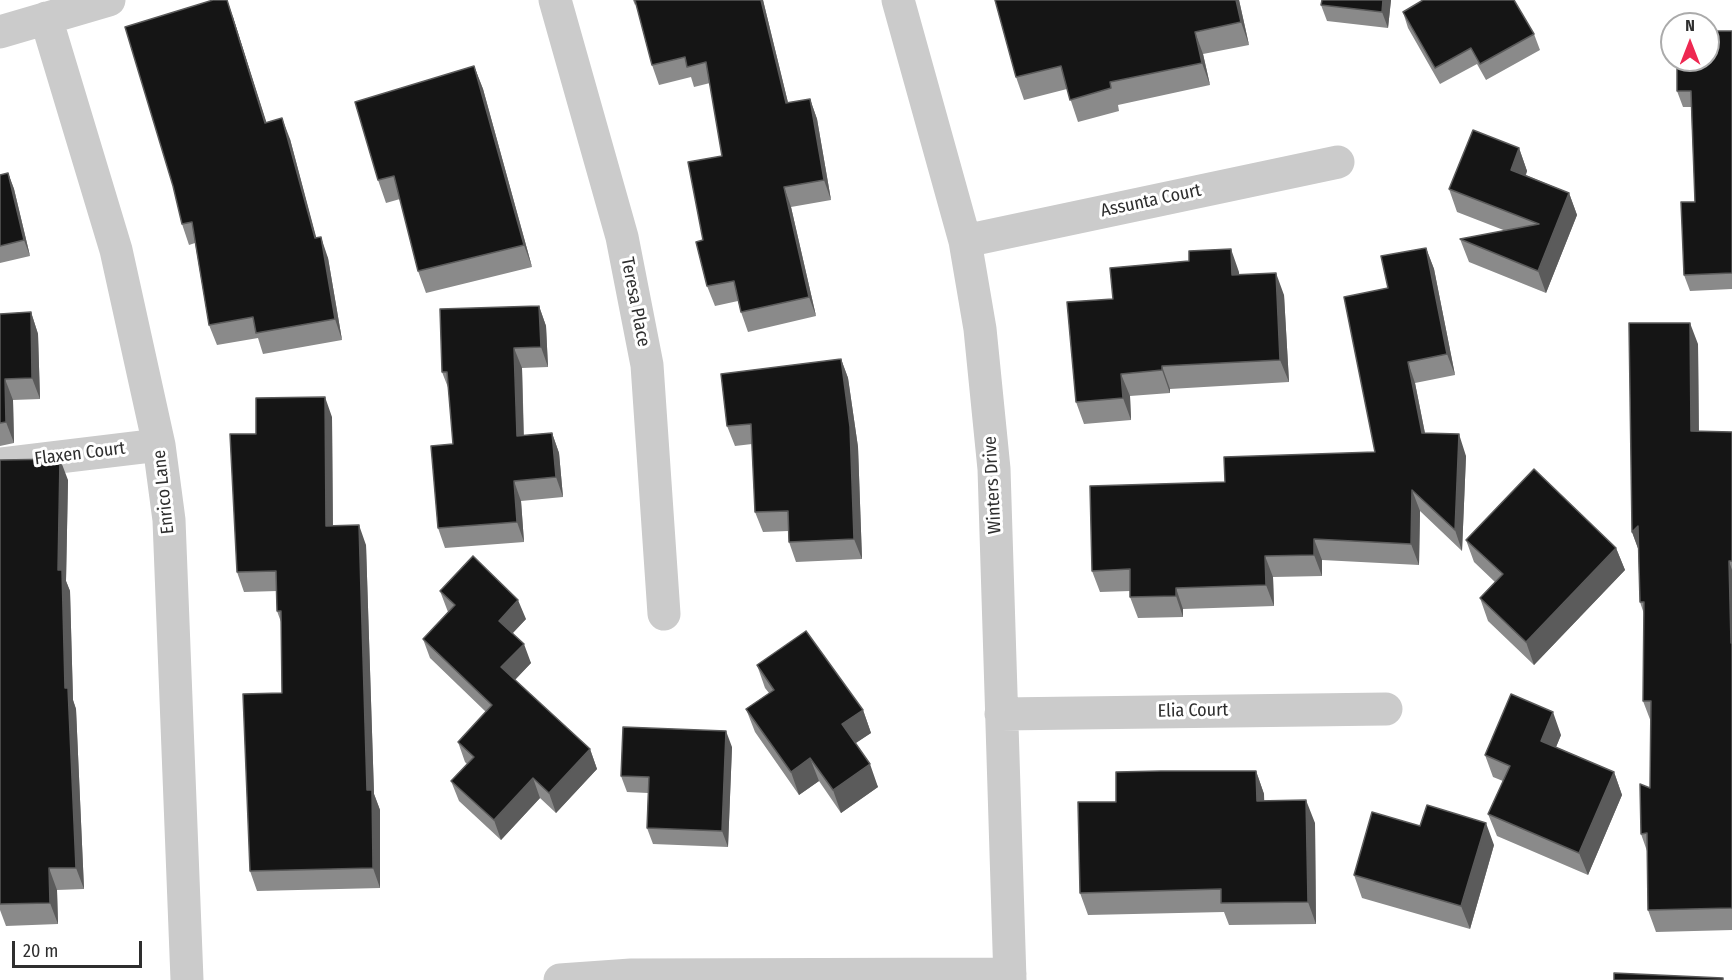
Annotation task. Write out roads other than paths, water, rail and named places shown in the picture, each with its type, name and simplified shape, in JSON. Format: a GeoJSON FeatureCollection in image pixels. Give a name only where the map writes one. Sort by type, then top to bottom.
{"type":"FeatureCollection","features":[{"type":"Feature","properties":{"kind":"street"},"geometry":{"type":"LineString","coordinates":[[0,32],[109,0]]}},
{"type":"Feature","properties":{"kind":"street","name":"Teresa Place"},"geometry":{"type":"LineString","coordinates":[[555,0],[622,237],[647,365],[664,614]]}},
{"type":"Feature","properties":{"kind":"street","name":"Winters Drive"},"geometry":{"type":"LineString","coordinates":[[898,0],[965,240],[980,329],[994,468],[1010,977]]}},
{"type":"Feature","properties":{"kind":"street","name":"Enrico Lane"},"geometry":{"type":"LineString","coordinates":[[46,18],[116,250],[159,445],[169,520],[187,980]]}},
{"type":"Feature","properties":{"kind":"street","name":"Assunta Court"},"geometry":{"type":"LineString","coordinates":[[965,240],[1338,162]]}},
{"type":"Feature","properties":{"kind":"street","name":"Flaxen Court"},"geometry":{"type":"LineString","coordinates":[[0,464],[159,445]]}},
{"type":"Feature","properties":{"kind":"street","name":"Elia Court"},"geometry":{"type":"LineString","coordinates":[[1001,714],[1386,709]]}},
{"type":"Feature","properties":{"kind":"street"},"geometry":{"type":"LineString","coordinates":[[560,980],[632,975],[1010,977]]}}]}
